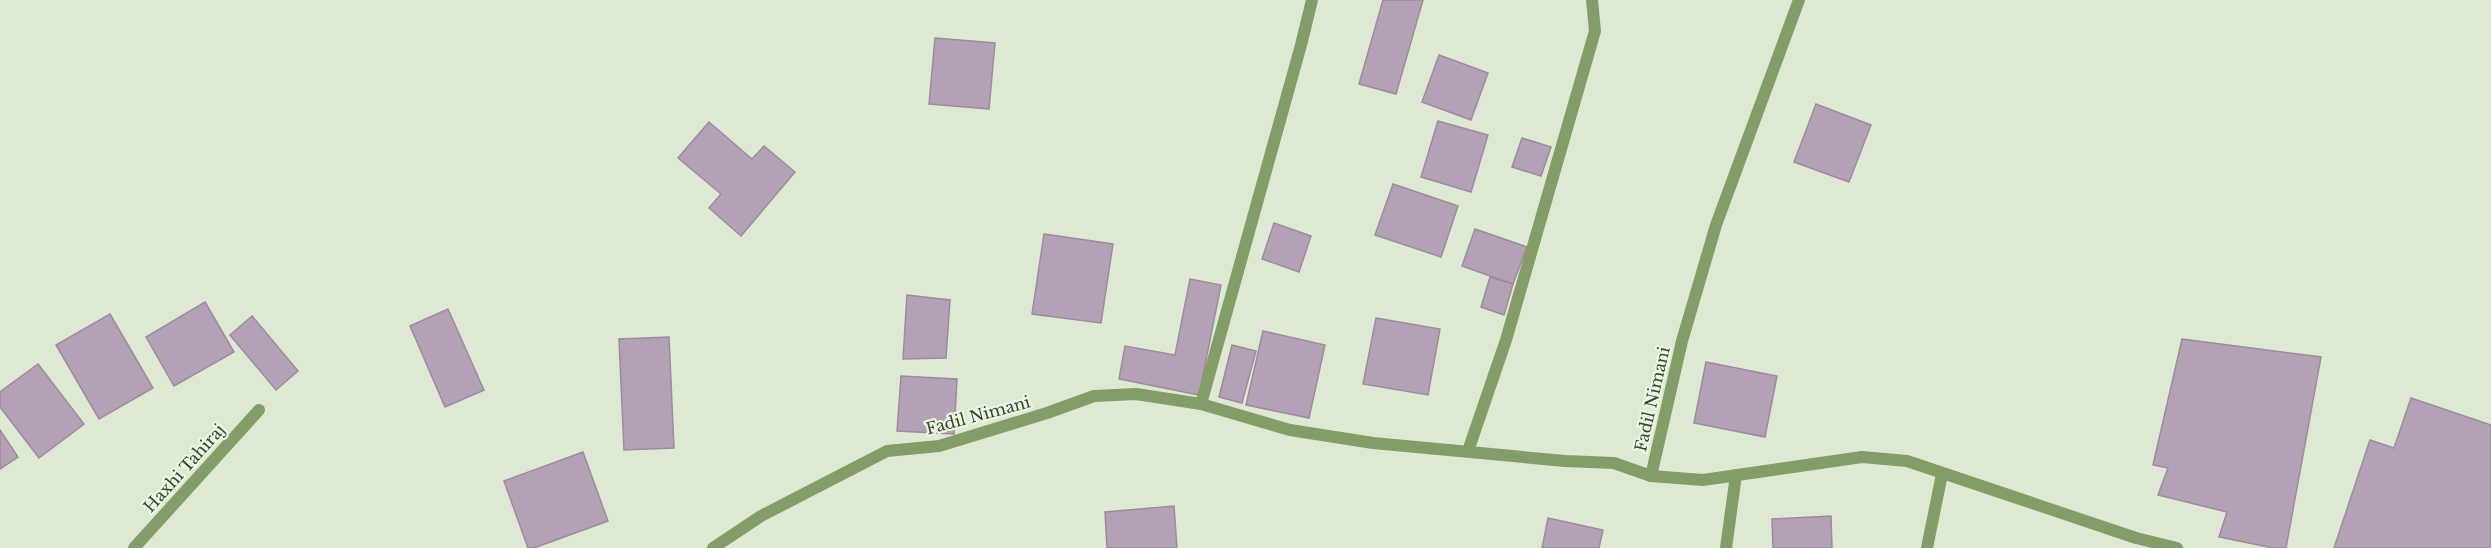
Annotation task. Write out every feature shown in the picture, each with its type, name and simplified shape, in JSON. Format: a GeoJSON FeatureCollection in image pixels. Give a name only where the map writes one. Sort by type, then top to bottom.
{"type":"FeatureCollection","features":[{"type":"Feature","properties":{"kind":"street"},"geometry":{"type":"LineString","coordinates":[[1201,405],[1312,0]]}},
{"type":"Feature","properties":{"kind":"street"},"geometry":{"type":"LineString","coordinates":[[1468,451],[1506,340],[1592,43],[1595,32],[1592,0]]}},
{"type":"Feature","properties":{"kind":"street","name":"Fadil Nimani"},"geometry":{"type":"LineString","coordinates":[[713,548],[761,516],[887,451],[939,446],[1094,396],[1136,394],[1201,405],[1290,430],[1374,443],[1564,461],[1614,463],[1651,476],[1683,341],[1716,225],[1799,0]]}},
{"type":"Feature","properties":{"kind":"street","name":"Haxhi Tahiraj"},"geometry":{"type":"LineString","coordinates":[[134,548],[260,410]]}},
{"type":"Feature","properties":{"kind":"street"},"geometry":{"type":"LineString","coordinates":[[1651,476],[1703,480],[1862,457],[1907,461],[2136,538],[2177,548]]}},
{"type":"Feature","properties":{"kind":"street"},"geometry":{"type":"LineString","coordinates":[[1927,548],[1942,474]]}},
{"type":"Feature","properties":{"kind":"street"},"geometry":{"type":"LineString","coordinates":[[1726,548],[1736,475]]}},
{"type":"Feature","properties":{"kind":"building"},"geometry":{"type":"Polygon","coordinates":[[[1383,0],[1423,0],[1396,94],[1359,84],[1383,0]]]}},
{"type":"Feature","properties":{"kind":"building"},"geometry":{"type":"Polygon","coordinates":[[[935,38],[995,43],[989,109],[929,104],[935,38]]]}},
{"type":"Feature","properties":{"kind":"building"},"geometry":{"type":"Polygon","coordinates":[[[1439,55],[1488,73],[1471,120],[1422,102],[1439,55]]]}},
{"type":"Feature","properties":{"kind":"building"},"geometry":{"type":"Polygon","coordinates":[[[1816,104],[1871,125],[1849,182],[1794,162],[1816,104]]]}},
{"type":"Feature","properties":{"kind":"building"},"geometry":{"type":"Polygon","coordinates":[[[1438,121],[1488,135],[1471,192],[1421,177],[1438,121]]]}},
{"type":"Feature","properties":{"kind":"building"},"geometry":{"type":"Polygon","coordinates":[[[709,122],[752,159],[764,146],[795,172],[741,236],[709,208],[721,194],[678,158],[709,122]]]}},
{"type":"Feature","properties":{"kind":"building"},"geometry":{"type":"Polygon","coordinates":[[[1522,138],[1551,147],[1541,176],[1512,167],[1522,138]]]}},
{"type":"Feature","properties":{"kind":"building"},"geometry":{"type":"Polygon","coordinates":[[[1393,184],[1458,206],[1441,257],[1375,235],[1393,184]]]}},
{"type":"Feature","properties":{"kind":"building"},"geometry":{"type":"Polygon","coordinates":[[[1274,223],[1311,236],[1299,272],[1262,259],[1274,223]]]}},
{"type":"Feature","properties":{"kind":"building"},"geometry":{"type":"Polygon","coordinates":[[[1475,229],[1527,247],[1513,284],[1462,266],[1475,229]]]}},
{"type":"Feature","properties":{"kind":"building"},"geometry":{"type":"Polygon","coordinates":[[[1044,234],[1113,244],[1101,323],[1032,314],[1044,234]]]}},
{"type":"Feature","properties":{"kind":"building"},"geometry":{"type":"Polygon","coordinates":[[[1490,277],[1513,284],[1504,315],[1481,307],[1490,277]]]}},
{"type":"Feature","properties":{"kind":"building"},"geometry":{"type":"Polygon","coordinates":[[[1190,279],[1221,285],[1199,395],[1119,379],[1125,346],[1175,355],[1190,279]]]}},
{"type":"Feature","properties":{"kind":"building"},"geometry":{"type":"Polygon","coordinates":[[[907,295],[950,300],[946,358],[903,359],[907,295]]]}},
{"type":"Feature","properties":{"kind":"building"},"geometry":{"type":"Polygon","coordinates":[[[205,302],[234,352],[174,386],[146,337],[205,302]]]}},
{"type":"Feature","properties":{"kind":"building"},"geometry":{"type":"Polygon","coordinates":[[[448,309],[484,390],[445,407],[410,326],[448,309]]]}},
{"type":"Feature","properties":{"kind":"building"},"geometry":{"type":"Polygon","coordinates":[[[110,314],[153,388],[99,419],[56,345],[110,314]]]}},
{"type":"Feature","properties":{"kind":"building"},"geometry":{"type":"Polygon","coordinates":[[[252,316],[298,371],[276,390],[230,335],[252,316]]]}},
{"type":"Feature","properties":{"kind":"building"},"geometry":{"type":"Polygon","coordinates":[[[1376,318],[1440,329],[1428,395],[1363,384],[1376,318]]]}},
{"type":"Feature","properties":{"kind":"building"},"geometry":{"type":"Polygon","coordinates":[[[1263,331],[1325,345],[1309,418],[1246,405],[1263,331]]]}},
{"type":"Feature","properties":{"kind":"building"},"geometry":{"type":"Polygon","coordinates":[[[669,337],[674,448],[624,450],[619,339],[669,337]]]}},
{"type":"Feature","properties":{"kind":"building"},"geometry":{"type":"Polygon","coordinates":[[[2182,339],[2321,357],[2286,548],[2273,548],[2219,537],[2227,512],[2158,495],[2168,468],[2153,465],[2182,339]]]}},
{"type":"Feature","properties":{"kind":"building"},"geometry":{"type":"Polygon","coordinates":[[[1232,345],[1256,351],[1242,403],[1219,397],[1232,345]]]}},
{"type":"Feature","properties":{"kind":"building"},"geometry":{"type":"Polygon","coordinates":[[[1706,362],[1777,376],[1765,437],[1694,423],[1706,362]]]}},
{"type":"Feature","properties":{"kind":"building"},"geometry":{"type":"Polygon","coordinates":[[[38,364],[84,424],[39,458],[0,407],[0,392],[38,364]]]}},
{"type":"Feature","properties":{"kind":"building"},"geometry":{"type":"Polygon","coordinates":[[[901,376],[957,379],[954,434],[897,431],[901,376]]]}},
{"type":"Feature","properties":{"kind":"building"},"geometry":{"type":"Polygon","coordinates":[[[2411,398],[2491,425],[2491,548],[2334,548],[2370,440],[2394,448],[2411,398]]]}},
{"type":"Feature","properties":{"kind":"building"},"geometry":{"type":"Polygon","coordinates":[[[0,430],[18,457],[0,469],[0,430]]]}},
{"type":"Feature","properties":{"kind":"building"},"geometry":{"type":"Polygon","coordinates":[[[583,452],[608,521],[534,548],[528,548],[504,481],[583,452]]]}},
{"type":"Feature","properties":{"kind":"building"},"geometry":{"type":"Polygon","coordinates":[[[1174,506],[1177,548],[1107,548],[1105,512],[1174,506]]]}},
{"type":"Feature","properties":{"kind":"building"},"geometry":{"type":"Polygon","coordinates":[[[1831,516],[1832,548],[1773,548],[1772,519],[1831,516]]]}},
{"type":"Feature","properties":{"kind":"building"},"geometry":{"type":"Polygon","coordinates":[[[1548,518],[1603,530],[1599,548],[1542,548],[1548,518]]]}}]}
